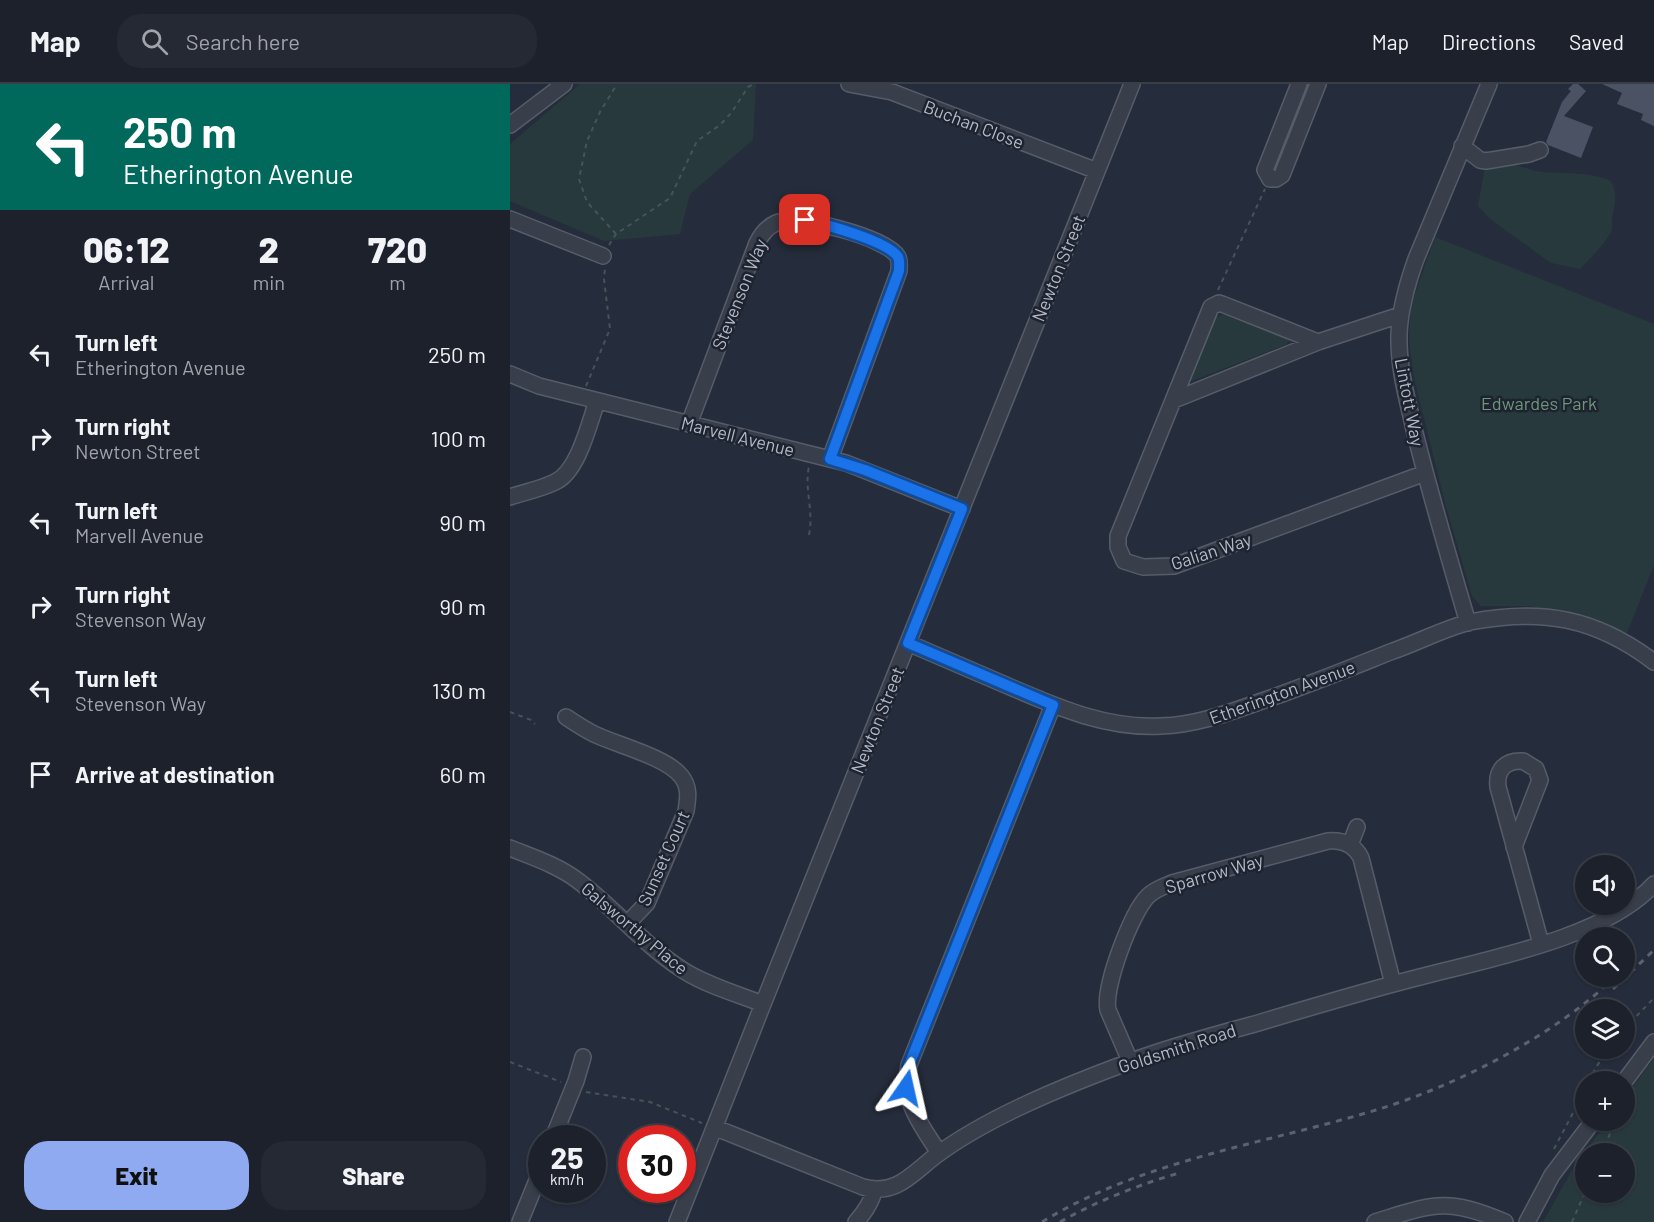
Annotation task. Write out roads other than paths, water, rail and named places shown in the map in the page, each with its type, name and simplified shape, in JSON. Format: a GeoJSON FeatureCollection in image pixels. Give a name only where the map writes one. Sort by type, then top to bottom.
{"type":"FeatureCollection","features":[{"type":"Feature","properties":{"kind":"street"},"geometry":{"type":"LineString","coordinates":[[510,125],[564,84]]}},
{"type":"Feature","properties":{"kind":"street","name":"Buchan Close"},"geometry":{"type":"LineString","coordinates":[[849,84],[891,88],[1097,171]]}},
{"type":"Feature","properties":{"kind":"street","name":"Newton Street"},"geometry":{"type":"LineString","coordinates":[[677,1222],[1132,84]]}},
{"type":"Feature","properties":{"kind":"street"},"geometry":{"type":"LineString","coordinates":[[1299,84],[1265,170],[1270,178],[1276,179],[1282,175],[1318,84]]}},
{"type":"Feature","properties":{"kind":"street","name":"Lintott Way"},"geometry":{"type":"LineString","coordinates":[[1468,623],[1425,473],[1403,382],[1399,355],[1400,315],[1406,286],[1416,259],[1489,84]]}},
{"type":"Feature","properties":{"kind":"street"},"geometry":{"type":"LineString","coordinates":[[1462,146],[1480,160],[1486,161],[1540,150]]}},
{"type":"Feature","properties":{"kind":"street"},"geometry":{"type":"LineString","coordinates":[[510,219],[603,256]]}},
{"type":"Feature","properties":{"kind":"street","name":"Stevenson Way"},"geometry":{"type":"LineString","coordinates":[[689,424],[757,243],[769,227],[784,221],[805,220],[830,225],[905,255],[830,459]]}},
{"type":"Feature","properties":{"kind":"street","name":"Galian Way"},"geometry":{"type":"LineString","coordinates":[[1318,342],[1222,304],[1215,304],[1208,311],[1118,536],[1118,547],[1124,561],[1159,567],[1187,562],[1425,473]]}},
{"type":"Feature","properties":{"kind":"street"},"geometry":{"type":"LineString","coordinates":[[1174,400],[1318,342],[1400,315]]}},
{"type":"Feature","properties":{"kind":"street","name":"Marvell Avenue"},"geometry":{"type":"LineString","coordinates":[[510,374],[539,386],[830,459],[865,470],[962,509]]}},
{"type":"Feature","properties":{"kind":"street"},"geometry":{"type":"LineString","coordinates":[[510,497],[556,482],[567,473],[574,462],[590,399]]}},
{"type":"Feature","properties":{"kind":"street","name":"Etherington Avenue"},"geometry":{"type":"LineString","coordinates":[[908,643],[1053,705],[1108,722],[1133,726],[1161,726],[1211,719],[1468,623],[1517,617],[1539,617],[1582,623],[1619,638],[1654,662]]}},
{"type":"Feature","properties":{"kind":"street"},"geometry":{"type":"LineString","coordinates":[[939,1153],[913,1110],[909,1099],[906,1088],[909,1065],[1053,705]]}},
{"type":"Feature","properties":{"kind":"street","name":"Sunset Court"},"geometry":{"type":"LineString","coordinates":[[566,717],[593,734],[672,767],[682,777],[687,787],[686,811],[646,903],[628,923]]}},
{"type":"Feature","properties":{"kind":"street"},"geometry":{"type":"LineString","coordinates":[[1514,847],[1540,780],[1536,769],[1522,761],[1507,763],[1501,769],[1497,777],[1498,787],[1514,847],[1541,944]]}},
{"type":"Feature","properties":{"kind":"street"},"geometry":{"type":"LineString","coordinates":[[1357,827],[1350,845],[1357,851],[1360,858],[1393,984]]}},
{"type":"Feature","properties":{"kind":"street","name":"Sparrow Way"},"geometry":{"type":"LineString","coordinates":[[1130,1061],[1106,1001],[1117,960],[1129,929],[1146,898],[1156,889],[1172,883],[1328,841],[1336,840],[1350,845]]}},
{"type":"Feature","properties":{"kind":"street","name":"Galsworthy Place"},"geometry":{"type":"LineString","coordinates":[[510,848],[549,864],[576,879],[685,972],[763,1004]]}},
{"type":"Feature","properties":{"kind":"street","name":"Goldsmith Road"},"geometry":{"type":"LineString","coordinates":[[874,1190],[886,1190],[897,1185],[939,1153],[999,1117],[1130,1061],[1393,984],[1541,944],[1611,917],[1634,902],[1654,884]]}},
{"type":"Feature","properties":{"kind":"street"},"geometry":{"type":"LineString","coordinates":[[1632,1071],[1654,1042]]}},
{"type":"Feature","properties":{"kind":"street"},"geometry":{"type":"LineString","coordinates":[[558,1125],[583,1057]]}},
{"type":"Feature","properties":{"kind":"street"},"geometry":{"type":"LineString","coordinates":[[716,1128],[874,1190],[866,1209],[856,1222]]}},
{"type":"Feature","properties":{"kind":"street"},"geometry":{"type":"LineString","coordinates":[[1527,1222],[1552,1175],[1586,1131]]}},
{"type":"Feature","properties":{"kind":"street"},"geometry":{"type":"LineString","coordinates":[[520,1222],[528,1202]]}},
{"type":"Feature","properties":{"kind":"street"},"geometry":{"type":"LineString","coordinates":[[1376,1222],[1425,1206],[1452,1204],[1476,1209],[1505,1222]]}},
{"type":"Feature","properties":{"kind":"railway"},"geometry":{"type":"LineString","coordinates":[[1613,989],[1654,950]]}},
{"type":"Feature","properties":{"kind":"railway"},"geometry":{"type":"LineString","coordinates":[[1042,1222],[1121,1183],[1163,1168],[1376,1110],[1439,1087],[1471,1073],[1535,1038],[1604,987]]}},
{"type":"Feature","properties":{"kind":"railway"},"geometry":{"type":"LineString","coordinates":[[1060,1222],[1118,1194],[1179,1173]]}},
{"type":"Feature","properties":{"kind":"park label","name":"Edwardes Park"},"geometry":{"type":"Point","coordinates":[1539,403]}}]}
